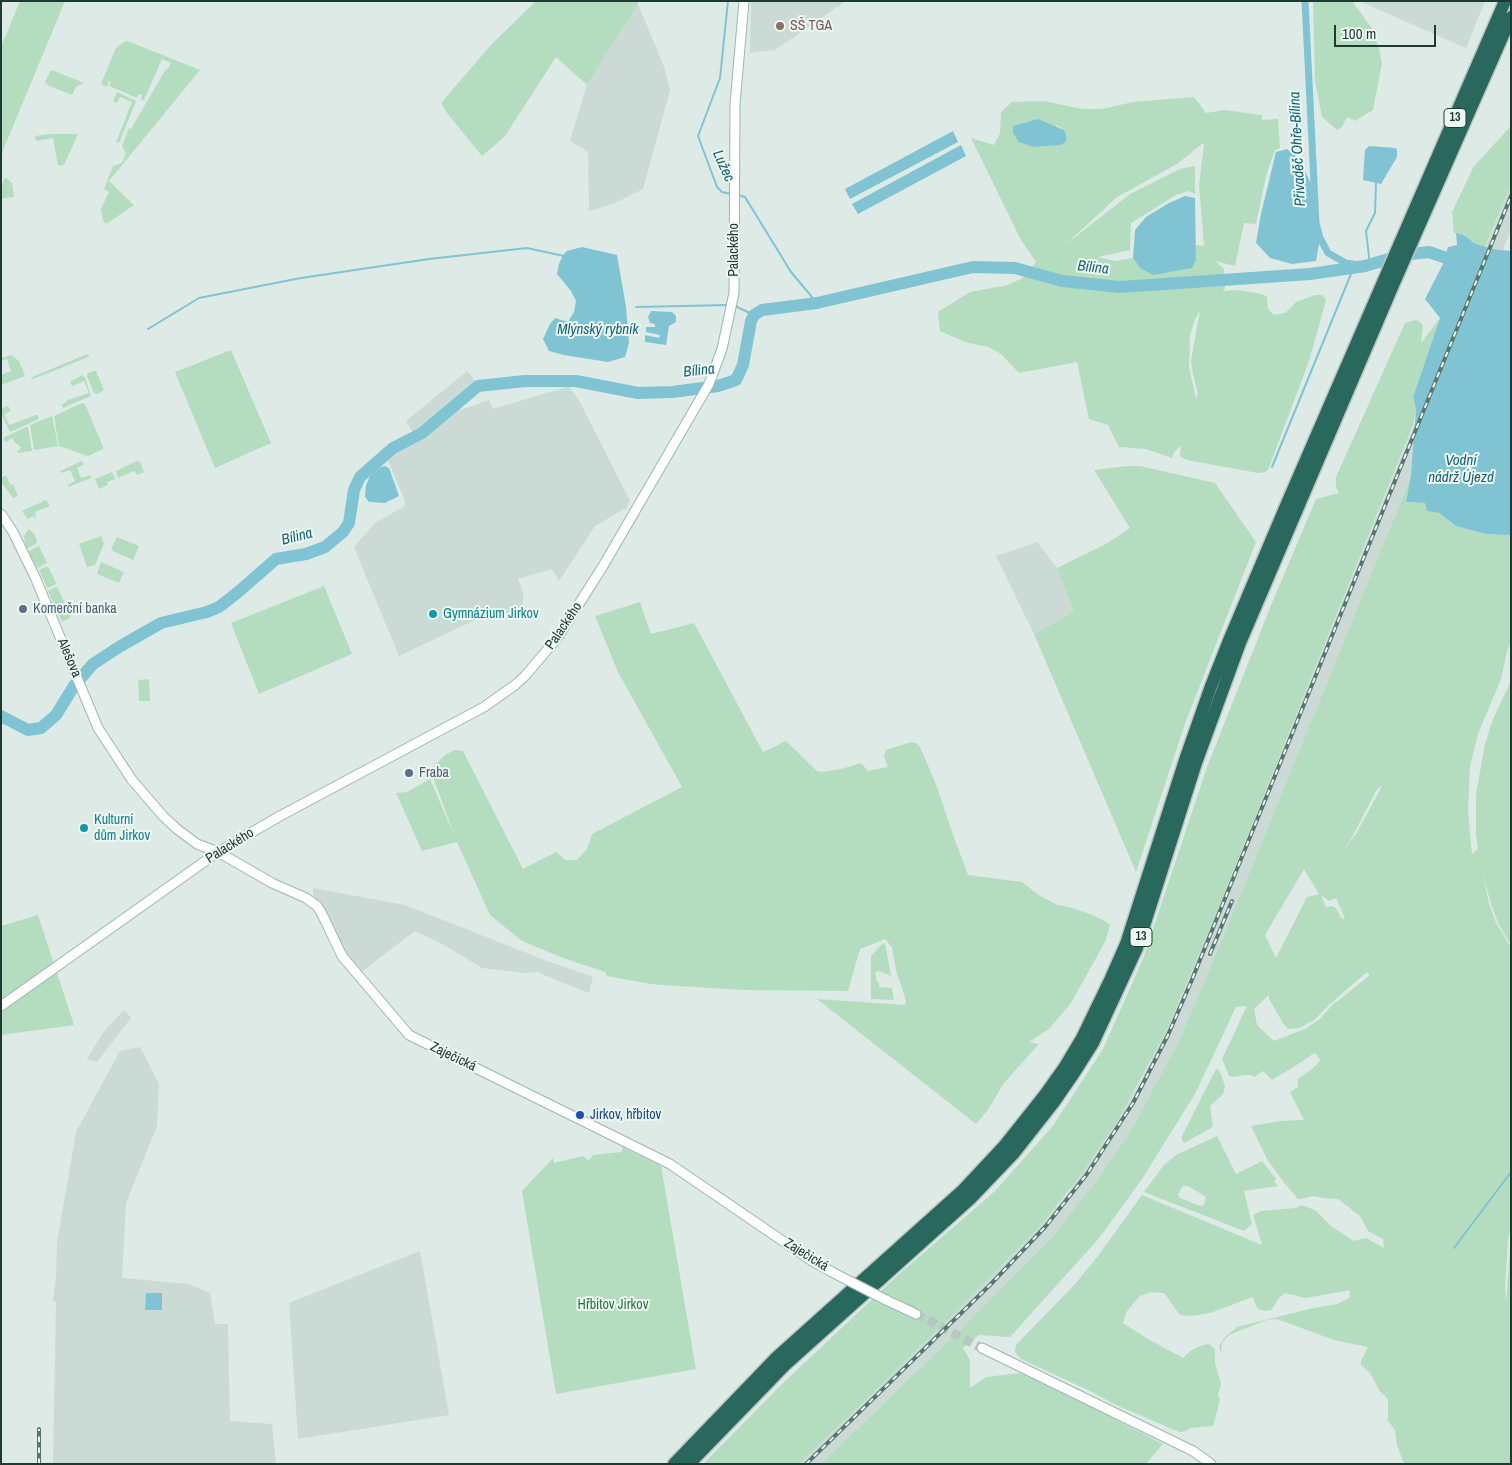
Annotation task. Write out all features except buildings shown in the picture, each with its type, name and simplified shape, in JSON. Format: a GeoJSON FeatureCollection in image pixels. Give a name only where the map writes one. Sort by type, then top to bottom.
{"type":"FeatureCollection","features":[{"type":"Feature","properties":{"kind":"highway","name":"13"},"geometry":{"type":"LineString","coordinates":[[674,1464],[777,1357],[962,1191],[1006,1145],[1064,1068],[1082,1038],[1126,944],[1185,760],[1211,686],[1281,516],[1506,1]]}},
{"type":"Feature","properties":{"kind":"highway","name":"13"},"geometry":{"type":"LineString","coordinates":[[689,1464],[785,1365],[970,1199],[1014,1153],[1054,1102],[1088,1051],[1137,948],[1196,763],[1240,643],[1394,283],[1511,17]]}},
{"type":"Feature","properties":{"kind":"street","name":"Palackého"},"geometry":{"type":"LineString","coordinates":[[1,1006],[22,993],[218,852],[273,820],[473,714],[525,676],[552,644],[603,566],[709,384],[722,349],[734,293],[735,104],[744,1]]}},
{"type":"Feature","properties":{"kind":"street","name":"Alešova"},"geometry":{"type":"LineString","coordinates":[[1,514],[13,532],[35,577],[98,728],[132,780]]}},
{"type":"Feature","properties":{"kind":"street","name":"Zaječická"},"geometry":{"type":"LineString","coordinates":[[132,780],[163,816],[197,844],[218,852],[272,882],[306,898],[316,906],[321,912],[342,956],[409,1035],[670,1164],[812,1261],[916,1314]]}},
{"type":"Feature","properties":{"kind":"street","name":"Palackého"},"geometry":{"type":"LineString","coordinates":[[1,1012],[22,993]]}},
{"type":"Feature","properties":{"kind":"street"},"geometry":{"type":"LineString","coordinates":[[982,1348],[1193,1451],[1211,1464]]}},
{"type":"Feature","properties":{"kind":"shaded area","name":"SŠ TGA"},"geometry":{"type":"Polygon","coordinates":[[[751,1],[846,1],[775,50],[750,53],[751,1]]]}},
{"type":"Feature","properties":{"kind":"shaded area"},"geometry":{"type":"Polygon","coordinates":[[[1359,1],[1485,1],[1466,48],[1359,1]]]}},
{"type":"Feature","properties":{"kind":"shaded area"},"geometry":{"type":"Polygon","coordinates":[[[638,4],[664,67],[670,90],[643,189],[613,204],[589,211],[588,152],[570,141],[587,85],[638,4]]]}},
{"type":"Feature","properties":{"kind":"shaded area"},"geometry":{"type":"Polygon","coordinates":[[[1511,185],[1511,230],[1226,930],[1179,1041],[1131,1131],[1054,1235],[967,1323],[821,1464],[799,1464],[956,1312],[1042,1224],[1063,1199],[1100,1148],[1141,1080],[1165,1034],[1212,924],[1511,185]]]}},
{"type":"Feature","properties":{"kind":"shaded area"},"geometry":{"type":"Polygon","coordinates":[[[467,371],[476,382],[413,433],[406,421],[467,371]]]}},
{"type":"Feature","properties":{"kind":"shaded area"},"geometry":{"type":"Polygon","coordinates":[[[569,387],[580,402],[630,501],[626,508],[595,526],[559,581],[552,569],[518,579],[523,592],[523,614],[475,620],[399,656],[354,547],[375,523],[405,506],[405,501],[387,458],[431,431],[459,406],[461,410],[489,400],[493,409],[569,387]]]}},
{"type":"Feature","properties":{"kind":"shaded area"},"geometry":{"type":"Polygon","coordinates":[[[1037,542],[1057,568],[1074,612],[1034,634],[996,556],[1037,542]]]}},
{"type":"Feature","properties":{"kind":"shaded area"},"geometry":{"type":"Polygon","coordinates":[[[313,888],[405,905],[547,961],[593,977],[589,993],[538,972],[525,973],[482,968],[444,945],[415,931],[361,972],[340,944],[313,894],[313,888]]]}},
{"type":"Feature","properties":{"kind":"shaded area"},"geometry":{"type":"Polygon","coordinates":[[[124,1010],[131,1018],[97,1062],[87,1059],[104,1031],[124,1010]]]}},
{"type":"Feature","properties":{"kind":"shaded area"},"geometry":{"type":"Polygon","coordinates":[[[140,1047],[159,1084],[157,1126],[126,1203],[122,1278],[188,1284],[210,1293],[215,1324],[228,1324],[230,1421],[272,1424],[276,1464],[53,1464],[56,1302],[53,1301],[57,1243],[76,1132],[120,1051],[140,1047]]]}},
{"type":"Feature","properties":{"kind":"shaded area"},"geometry":{"type":"Polygon","coordinates":[[[420,1251],[449,1415],[298,1439],[289,1303],[420,1251]]]}},
{"type":"Feature","properties":{"kind":"green space"},"geometry":{"type":"Polygon","coordinates":[[[20,1],[65,1],[1,155],[1,47],[20,1]]]}},
{"type":"Feature","properties":{"kind":"green space"},"geometry":{"type":"Polygon","coordinates":[[[536,1],[638,1],[638,4],[587,85],[556,57],[505,136],[482,156],[441,103],[491,45],[536,1]]]}},
{"type":"Feature","properties":{"kind":"green space"},"geometry":{"type":"Polygon","coordinates":[[[1313,1],[1352,1],[1371,27],[1382,63],[1373,110],[1355,121],[1347,117],[1342,127],[1337,130],[1322,117],[1315,81],[1313,1]]]}},
{"type":"Feature","properties":{"kind":"green space"},"geometry":{"type":"Polygon","coordinates":[[[125,41],[200,70],[109,181],[134,205],[106,224],[103,221],[101,209],[109,192],[104,189],[113,166],[122,163],[126,153],[122,146],[129,128],[131,129],[171,63],[162,59],[144,100],[141,100],[142,95],[139,94],[137,98],[109,86],[111,82],[109,81],[107,87],[101,84],[116,48],[125,41]]]}},
{"type":"Feature","properties":{"kind":"green space"},"geometry":{"type":"Polygon","coordinates":[[[52,70],[84,83],[76,87],[72,95],[49,86],[45,82],[52,70]]]}},
{"type":"Feature","properties":{"kind":"green space"},"geometry":{"type":"Polygon","coordinates":[[[117,92],[136,101],[119,143],[116,142],[132,102],[120,97],[117,103],[113,101],[117,92]]]}},
{"type":"Feature","properties":{"kind":"green space"},"geometry":{"type":"Polygon","coordinates":[[[1194,97],[1206,113],[1225,110],[1262,115],[1262,120],[1278,119],[1280,148],[1275,150],[1266,176],[1256,224],[1244,223],[1235,266],[1215,261],[1224,269],[1225,289],[1223,291],[1238,290],[1262,294],[1267,297],[1268,309],[1274,315],[1285,313],[1296,302],[1315,295],[1322,295],[1326,300],[1309,361],[1268,470],[1265,472],[1258,473],[1187,460],[1180,456],[1181,446],[1174,452],[1172,458],[1146,449],[1119,447],[1108,425],[1089,419],[1077,362],[1019,373],[1001,354],[988,347],[965,342],[940,331],[938,312],[970,292],[1008,285],[1023,278],[1036,262],[1021,240],[971,138],[994,145],[1000,133],[1001,112],[1012,102],[1044,101],[1082,109],[1102,109],[1133,102],[1194,97]],[[1056,125],[1050,146],[1066,142],[1067,137],[1064,130],[1056,125]],[[1204,144],[1177,164],[1117,197],[1065,245],[1130,194],[1180,169],[1195,166],[1195,194],[1189,191],[1176,195],[1131,223],[1130,250],[1098,257],[1115,261],[1133,258],[1140,268],[1196,260],[1196,245],[1204,246],[1199,184],[1204,144]],[[1200,311],[1194,321],[1190,336],[1189,367],[1196,399],[1198,394],[1191,361],[1200,311]]]}},
{"type":"Feature","properties":{"kind":"green space"},"geometry":{"type":"Polygon","coordinates":[[[1511,126],[1511,185],[1485,247],[1474,243],[1464,235],[1454,233],[1452,212],[1474,166],[1511,126]]]}},
{"type":"Feature","properties":{"kind":"green space"},"geometry":{"type":"Polygon","coordinates":[[[78,134],[64,165],[58,166],[53,138],[36,141],[35,136],[78,134]]]}},
{"type":"Feature","properties":{"kind":"green space"},"geometry":{"type":"Polygon","coordinates":[[[5,177],[12,183],[14,197],[1,199],[1,187],[5,177]]]}},
{"type":"Feature","properties":{"kind":"green space"},"geometry":{"type":"Polygon","coordinates":[[[1440,318],[1413,397],[1416,409],[1413,425],[1212,924],[1165,1034],[1117,1122],[1083,1172],[1042,1224],[956,1312],[799,1464],[703,1464],[782,1384],[897,1276],[995,1191],[1052,1127],[1103,1049],[1143,959],[1207,767],[1272,603],[1316,499],[1339,493],[1336,488],[1336,477],[1405,323],[1416,320],[1420,322],[1423,326],[1421,343],[1440,318]]]}},
{"type":"Feature","properties":{"kind":"green space"},"geometry":{"type":"Polygon","coordinates":[[[231,350],[271,443],[215,468],[175,372],[231,350]]]}},
{"type":"Feature","properties":{"kind":"green space"},"geometry":{"type":"Polygon","coordinates":[[[87,354],[90,355],[86,358],[33,379],[30,378],[87,354]]]}},
{"type":"Feature","properties":{"kind":"green space"},"geometry":{"type":"Polygon","coordinates":[[[11,355],[19,361],[25,376],[1,385],[1,375],[11,371],[7,359],[1,361],[1,358],[11,355]]]}},
{"type":"Feature","properties":{"kind":"green space"},"geometry":{"type":"Polygon","coordinates":[[[96,371],[104,390],[97,394],[94,393],[87,376],[88,373],[96,371]]]}},
{"type":"Feature","properties":{"kind":"green space"},"geometry":{"type":"Polygon","coordinates":[[[82,375],[85,378],[91,396],[63,408],[62,404],[67,402],[67,400],[89,393],[84,381],[72,386],[70,382],[82,375]]]}},
{"type":"Feature","properties":{"kind":"green space"},"geometry":{"type":"Polygon","coordinates":[[[82,403],[85,404],[103,447],[103,449],[88,456],[59,446],[54,416],[82,403]]]}},
{"type":"Feature","properties":{"kind":"green space"},"geometry":{"type":"Polygon","coordinates":[[[8,406],[11,411],[4,414],[9,425],[36,415],[38,415],[39,419],[10,432],[1,413],[1,409],[8,406]]]}},
{"type":"Feature","properties":{"kind":"green space"},"geometry":{"type":"Polygon","coordinates":[[[52,416],[58,446],[34,450],[30,425],[52,416]]]}},
{"type":"Feature","properties":{"kind":"green space"},"geometry":{"type":"Polygon","coordinates":[[[28,426],[32,451],[18,453],[21,448],[12,438],[6,442],[3,438],[28,426]]]}},
{"type":"Feature","properties":{"kind":"green space"},"geometry":{"type":"Polygon","coordinates":[[[82,461],[84,464],[77,468],[81,478],[90,475],[91,478],[68,487],[68,485],[75,481],[70,470],[61,473],[60,471],[82,461]]]}},
{"type":"Feature","properties":{"kind":"green space"},"geometry":{"type":"Polygon","coordinates":[[[137,461],[140,462],[144,472],[137,475],[134,471],[118,478],[116,471],[137,461]]]}},
{"type":"Feature","properties":{"kind":"green space"},"geometry":{"type":"Polygon","coordinates":[[[1140,466],[1215,483],[1256,542],[1186,721],[1136,872],[1034,634],[1074,612],[1057,568],[1106,544],[1130,528],[1094,470],[1140,466]]]}},
{"type":"Feature","properties":{"kind":"green space"},"geometry":{"type":"Polygon","coordinates":[[[112,472],[115,479],[107,482],[108,485],[99,489],[95,479],[112,472]]]}},
{"type":"Feature","properties":{"kind":"green space"},"geometry":{"type":"Polygon","coordinates":[[[6,475],[10,485],[13,484],[18,496],[13,498],[1,482],[1,478],[6,475]]]}},
{"type":"Feature","properties":{"kind":"green space"},"geometry":{"type":"Polygon","coordinates":[[[1411,476],[1406,502],[1425,503],[1427,511],[1439,513],[1456,526],[1485,534],[1511,535],[1511,642],[1507,651],[1501,679],[1478,734],[1470,766],[1468,812],[1472,854],[1478,849],[1476,794],[1485,744],[1493,719],[1511,681],[1511,945],[1499,925],[1483,874],[1489,904],[1496,923],[1511,947],[1511,1224],[1505,1287],[1506,1302],[1511,1235],[1511,1464],[1404,1464],[1397,1445],[1395,1430],[1388,1421],[1388,1399],[1379,1390],[1370,1373],[1361,1365],[1368,1347],[1334,1340],[1277,1319],[1267,1320],[1229,1335],[1222,1343],[1221,1354],[1219,1346],[1226,1336],[1237,1327],[1314,1308],[1337,1304],[1349,1298],[1350,1290],[1306,1298],[1285,1293],[1271,1310],[1266,1311],[1258,1309],[1253,1297],[1210,1313],[1192,1316],[1180,1315],[1164,1293],[1151,1292],[1140,1296],[1127,1311],[1123,1323],[1183,1358],[1190,1351],[1203,1345],[1209,1344],[1215,1349],[1215,1363],[1221,1384],[1218,1395],[1220,1400],[1213,1426],[1191,1428],[1183,1432],[1116,1405],[1021,1359],[1015,1352],[1016,1345],[1075,1284],[1098,1256],[1142,1195],[1262,1245],[1253,1215],[1261,1211],[1296,1208],[1301,1205],[1315,1210],[1332,1227],[1354,1241],[1366,1238],[1384,1248],[1383,1239],[1368,1231],[1360,1216],[1338,1199],[1313,1196],[1298,1199],[1267,1159],[1251,1126],[1280,1121],[1304,1120],[1290,1092],[1298,1087],[1298,1079],[1320,1061],[1314,1053],[1272,1080],[1263,1071],[1254,1077],[1251,1075],[1229,1076],[1222,1059],[1247,1006],[1236,1007],[1195,1094],[1142,1179],[1100,1237],[1010,1337],[979,1335],[963,1348],[970,1360],[970,1388],[986,1377],[1020,1373],[1062,1392],[1163,1444],[1146,1464],[821,1464],[967,1323],[1054,1235],[1096,1181],[1131,1131],[1179,1041],[1411,476]],[[1382,786],[1377,789],[1351,839],[1342,852],[1356,834],[1382,786]],[[1304,869],[1265,935],[1276,958],[1307,897],[1319,894],[1304,869]],[[1321,895],[1326,907],[1332,906],[1336,908],[1342,919],[1345,919],[1336,898],[1329,901],[1321,895]],[[1367,972],[1314,1020],[1299,1028],[1288,1029],[1269,999],[1269,995],[1254,1009],[1257,1025],[1274,1041],[1305,1029],[1320,1019],[1334,1003],[1370,975],[1367,972]]]}},
{"type":"Feature","properties":{"kind":"green space"},"geometry":{"type":"Polygon","coordinates":[[[46,500],[50,506],[35,512],[36,516],[34,518],[33,516],[28,519],[22,511],[46,500]]]}},
{"type":"Feature","properties":{"kind":"green space"},"geometry":{"type":"Polygon","coordinates":[[[29,529],[35,535],[37,541],[36,544],[26,549],[24,536],[29,529]]]}},
{"type":"Feature","properties":{"kind":"green space"},"geometry":{"type":"Polygon","coordinates":[[[101,536],[104,544],[95,565],[87,567],[79,544],[101,536]]]}},
{"type":"Feature","properties":{"kind":"green space"},"geometry":{"type":"Polygon","coordinates":[[[117,537],[139,546],[133,560],[111,550],[117,537]]]}},
{"type":"Feature","properties":{"kind":"green space"},"geometry":{"type":"Polygon","coordinates":[[[39,546],[47,563],[38,568],[27,552],[39,546]]]}},
{"type":"Feature","properties":{"kind":"green space"},"geometry":{"type":"Polygon","coordinates":[[[101,562],[124,572],[119,583],[97,574],[101,562]]]}},
{"type":"Feature","properties":{"kind":"green space"},"geometry":{"type":"Polygon","coordinates":[[[48,566],[56,583],[47,588],[39,570],[48,566]]]}},
{"type":"Feature","properties":{"kind":"green space"},"geometry":{"type":"Polygon","coordinates":[[[324,586],[352,654],[259,694],[231,623],[324,586]]]}},
{"type":"Feature","properties":{"kind":"green space"},"geometry":{"type":"Polygon","coordinates":[[[56,587],[70,615],[70,618],[62,622],[48,591],[56,587]]]}},
{"type":"Feature","properties":{"kind":"green space"},"geometry":{"type":"Polygon","coordinates":[[[640,602],[651,634],[694,623],[763,752],[786,741],[817,771],[841,769],[861,763],[868,771],[888,767],[884,757],[886,750],[911,742],[916,743],[920,747],[936,784],[968,875],[1022,882],[1040,896],[1058,905],[1087,913],[1110,925],[1106,940],[1071,1003],[1049,1029],[1029,1042],[1039,1044],[1004,1083],[987,1111],[976,1124],[817,999],[905,1005],[906,1001],[896,970],[892,947],[885,939],[860,949],[848,991],[743,990],[678,986],[651,984],[607,976],[605,972],[563,958],[522,941],[490,915],[457,842],[422,851],[396,793],[407,792],[430,779],[455,837],[433,777],[433,767],[445,755],[455,750],[463,751],[523,869],[556,852],[565,860],[577,860],[587,849],[592,834],[682,787],[618,672],[595,616],[640,602]]]}},
{"type":"Feature","properties":{"kind":"green space"},"geometry":{"type":"Polygon","coordinates":[[[149,679],[150,701],[139,701],[138,680],[149,679]]]}},
{"type":"Feature","properties":{"kind":"green space"},"geometry":{"type":"Polygon","coordinates":[[[38,915],[74,1025],[1,1035],[1,926],[38,915]]]}},
{"type":"Feature","properties":{"kind":"green space"},"geometry":{"type":"Polygon","coordinates":[[[885,943],[891,976],[879,971],[875,972],[879,987],[892,988],[894,1000],[871,999],[871,956],[885,943]]]}},
{"type":"Feature","properties":{"kind":"green space"},"geometry":{"type":"Polygon","coordinates":[[[1216,1069],[1219,1070],[1225,1087],[1223,1094],[1210,1106],[1213,1126],[1184,1143],[1181,1138],[1216,1069]]]}},
{"type":"Feature","properties":{"kind":"green space"},"geometry":{"type":"Polygon","coordinates":[[[1217,1136],[1236,1174],[1262,1161],[1276,1179],[1274,1182],[1278,1186],[1244,1191],[1252,1224],[1244,1231],[1144,1192],[1163,1166],[1176,1155],[1217,1136]],[[1183,1186],[1178,1194],[1180,1198],[1200,1206],[1204,1205],[1206,1197],[1188,1186],[1183,1186]]]}},
{"type":"Feature","properties":{"kind":"green space","name":"Hřbitov Jirkov"},"geometry":{"type":"Polygon","coordinates":[[[622,1147],[661,1166],[696,1369],[556,1394],[522,1191],[553,1158],[554,1163],[583,1156],[589,1161],[593,1155],[622,1152],[622,1147]]]}},
{"type":"Feature","properties":{"kind":"water"},"geometry":{"type":"Polygon","coordinates":[[[1038,119],[1064,130],[1067,137],[1066,142],[1060,145],[1033,147],[1019,142],[1013,133],[1013,126],[1038,119]]]}},
{"type":"Feature","properties":{"kind":"water"},"geometry":{"type":"Polygon","coordinates":[[[953,131],[958,142],[850,199],[845,189],[953,131]]]}},
{"type":"Feature","properties":{"kind":"water"},"geometry":{"type":"Polygon","coordinates":[[[961,145],[966,156],[858,214],[852,204],[961,145]]]}},
{"type":"Feature","properties":{"kind":"water"},"geometry":{"type":"Polygon","coordinates":[[[1369,146],[1395,148],[1397,150],[1397,157],[1381,184],[1363,180],[1365,150],[1369,146]]]}},
{"type":"Feature","properties":{"kind":"water"},"geometry":{"type":"Polygon","coordinates":[[[1287,149],[1299,158],[1314,190],[1316,223],[1320,238],[1316,261],[1292,264],[1270,258],[1256,243],[1276,152],[1287,149]]]}},
{"type":"Feature","properties":{"kind":"water"},"geometry":{"type":"Polygon","coordinates":[[[1185,196],[1195,198],[1196,260],[1192,268],[1153,275],[1140,268],[1133,258],[1135,230],[1146,217],[1185,196]]]}},
{"type":"Feature","properties":{"kind":"water","name":"Vodní nádrž Újezd"},"geometry":{"type":"Polygon","coordinates":[[[1456,233],[1464,235],[1474,243],[1492,249],[1511,251],[1511,535],[1485,534],[1456,526],[1439,513],[1427,511],[1425,503],[1406,502],[1411,475],[1416,409],[1413,397],[1440,318],[1425,299],[1443,264],[1448,247],[1457,245],[1456,233]]]}},
{"type":"Feature","properties":{"kind":"water","name":"Mlýnský rybník"},"geometry":{"type":"Polygon","coordinates":[[[582,247],[617,255],[626,307],[629,343],[625,357],[608,362],[564,355],[549,351],[543,339],[555,318],[568,322],[574,312],[576,301],[571,291],[557,274],[563,255],[567,251],[582,247]]]}},
{"type":"Feature","properties":{"kind":"water"},"geometry":{"type":"Polygon","coordinates":[[[651,311],[672,312],[676,316],[676,322],[669,326],[666,345],[645,342],[645,335],[659,338],[660,335],[646,332],[646,327],[655,327],[655,324],[650,323],[648,317],[651,311]]]}},
{"type":"Feature","properties":{"kind":"water"},"geometry":{"type":"Polygon","coordinates":[[[385,466],[389,468],[399,496],[385,503],[369,502],[365,497],[366,485],[370,476],[385,466]]]}},
{"type":"Feature","properties":{"kind":"water"},"geometry":{"type":"Polygon","coordinates":[[[146,1293],[162,1293],[162,1310],[145,1310],[146,1293]]]}},
{"type":"Feature","properties":{"kind":"waterway","name":"Lužec"},"geometry":{"type":"LineString","coordinates":[[728,1],[720,78],[698,136],[717,187],[722,192],[731,194]]}},
{"type":"Feature","properties":{"kind":"waterway","name":"Přivaděč Ohře-Bílina"},"geometry":{"type":"LineString","coordinates":[[1305,1],[1316,223],[1320,238],[1328,253],[1346,263],[1365,266]]}},
{"type":"Feature","properties":{"kind":"waterway"},"geometry":{"type":"LineString","coordinates":[[1370,265],[1366,231],[1375,213],[1376,183]]}},
{"type":"Feature","properties":{"kind":"waterway","name":"Lužec"},"geometry":{"type":"LineString","coordinates":[[738,195],[745,197],[791,272],[817,303]]}},
{"type":"Feature","properties":{"kind":"waterway"},"geometry":{"type":"LineString","coordinates":[[148,329],[199,298],[301,278],[429,259],[527,248],[564,256]]}},
{"type":"Feature","properties":{"kind":"waterway","name":"Bílina"},"geometry":{"type":"LineString","coordinates":[[1,716],[28,730],[41,728],[56,715],[74,686],[93,664],[119,647],[161,623],[207,612],[219,607],[276,559],[306,554],[325,547],[343,532],[349,523],[354,490],[360,477],[393,448],[422,433],[478,386],[525,381],[576,381],[638,393],[672,392],[718,386],[736,380],[743,365],[751,321],[754,315],[762,310],[817,303],[973,267],[1015,268],[1062,281],[1120,287],[1310,274],[1365,266],[1402,255],[1429,252],[1461,263]]}},
{"type":"Feature","properties":{"kind":"waterway"},"geometry":{"type":"LineString","coordinates":[[1272,467],[1353,269]]}},
{"type":"Feature","properties":{"kind":"waterway"},"geometry":{"type":"LineString","coordinates":[[636,307],[728,305]]}},
{"type":"Feature","properties":{"kind":"waterway"},"geometry":{"type":"LineString","coordinates":[[735,306],[754,315]]}},
{"type":"Feature","properties":{"kind":"waterway"},"geometry":{"type":"LineString","coordinates":[[1454,1248],[1511,1172]]}},
{"type":"Feature","properties":{"kind":"tunnel"},"geometry":{"type":"LineString","coordinates":[[916,1314],[982,1348]]}},
{"type":"Feature","properties":{"kind":"railway"},"geometry":{"type":"LineString","coordinates":[[806,1464],[990,1285],[1045,1227],[1087,1174],[1133,1103],[1168,1035],[1191,982],[1511,196]]}},
{"type":"Feature","properties":{"kind":"railway"},"geometry":{"type":"LineString","coordinates":[[1210,954],[1232,901]]}},
{"type":"Feature","properties":{"kind":"railway"},"geometry":{"type":"LineString","coordinates":[[39,1429],[39,1464]]}},
{"type":"Feature","properties":{"kind":"place","name":"SŠ TGA"},"geometry":{"type":"Point","coordinates":[780,26]}},
{"type":"Feature","properties":{"kind":"place","name":"Komerční banka"},"geometry":{"type":"Point","coordinates":[23,609]}},
{"type":"Feature","properties":{"kind":"place","name":"Gymnázium Jirkov"},"geometry":{"type":"Point","coordinates":[433,614]}},
{"type":"Feature","properties":{"kind":"place","name":"Fraba"},"geometry":{"type":"Point","coordinates":[409,773]}},
{"type":"Feature","properties":{"kind":"place","name":"Kulturní dům Jirkov"},"geometry":{"type":"Point","coordinates":[84,828]}},
{"type":"Feature","properties":{"kind":"place","name":"Jirkov, hřbitov"},"geometry":{"type":"Point","coordinates":[580,1115]}}]}
